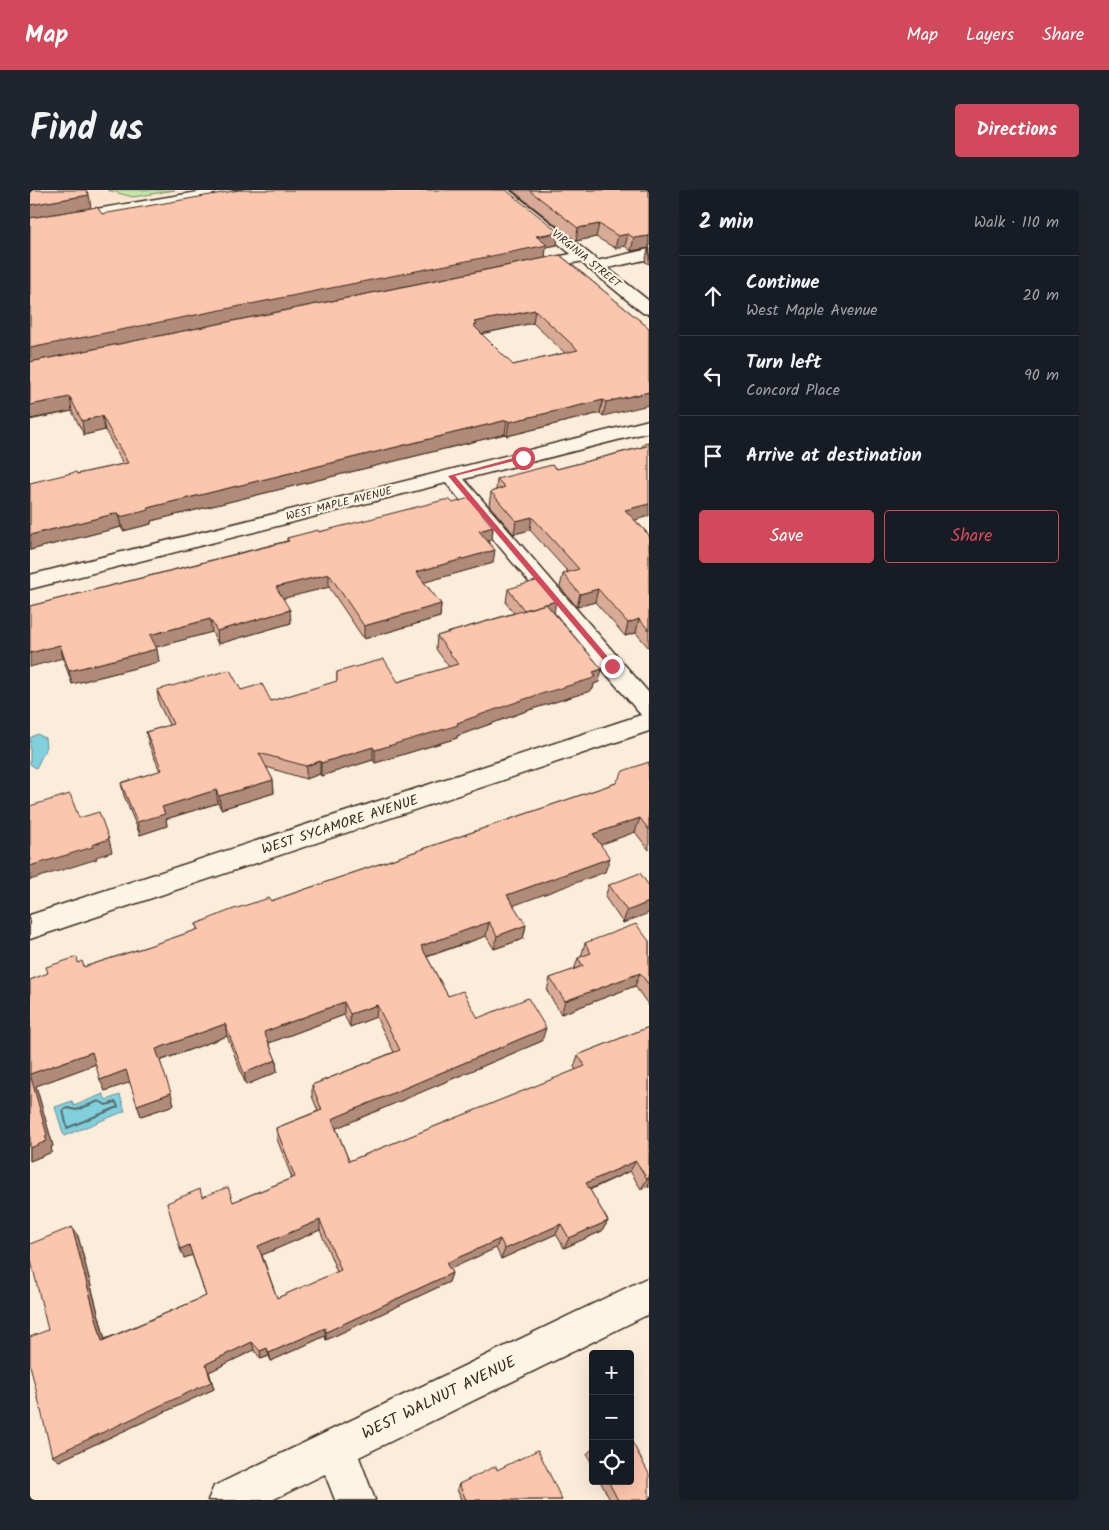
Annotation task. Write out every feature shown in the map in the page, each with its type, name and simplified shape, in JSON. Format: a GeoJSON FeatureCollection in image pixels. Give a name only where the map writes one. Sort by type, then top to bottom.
{"type":"FeatureCollection","features":[{"type":"Feature","properties":{"kind":"street"},"geometry":{"type":"LineString","coordinates":[[30,225],[235,190]]}},
{"type":"Feature","properties":{"kind":"street","name":"VIRGINIA STREET"},"geometry":{"type":"LineString","coordinates":[[500,190],[649,309]]}},
{"type":"Feature","properties":{"kind":"street"},"geometry":{"type":"LineString","coordinates":[[513,271],[649,254]]}},
{"type":"Feature","properties":{"kind":"street","name":"WEST MAPLE AVENUE"},"geometry":{"type":"LineString","coordinates":[[30,582],[649,426]]}},
{"type":"Feature","properties":{"kind":"street"},"geometry":{"type":"LineString","coordinates":[[451,476],[649,709]]}},
{"type":"Feature","properties":{"kind":"street","name":"WEST SYCAMORE AVENUE"},"geometry":{"type":"LineString","coordinates":[[30,927],[649,722]]}},
{"type":"Feature","properties":{"kind":"street","name":"WEST WALNUT AVENUE"},"geometry":{"type":"LineString","coordinates":[[228,1500],[649,1296]]}},
{"type":"Feature","properties":{"kind":"street"},"geometry":{"type":"LineString","coordinates":[[336,1448],[355,1500]]}},
{"type":"Feature","properties":{"kind":"shaded area"},"geometry":{"type":"Polygon","coordinates":[[[30,190],[187,190],[30,216],[30,190]]]}},
{"type":"Feature","properties":{"kind":"green space"},"geometry":{"type":"Polygon","coordinates":[[[107,190],[175,190],[133,197],[107,190]]]}},
{"type":"Feature","properties":{"kind":"water"},"geometry":{"type":"Polygon","coordinates":[[[37,734],[45,738],[46,748],[36,768],[30,764],[30,738],[37,734]]]}},
{"type":"Feature","properties":{"kind":"water"},"geometry":{"type":"Polygon","coordinates":[[[103,1094],[106,1100],[120,1095],[125,1111],[64,1136],[55,1107],[72,1101],[74,1106],[103,1094]]]}},
{"type":"Feature","properties":{"kind":"building"},"geometry":{"type":"Polygon","coordinates":[[[30,190],[86,190],[89,195],[30,205],[30,190]]]}},
{"type":"Feature","properties":{"kind":"building"},"geometry":{"type":"Polygon","coordinates":[[[239,190],[506,190],[559,232],[536,236],[547,245],[30,348],[30,218],[97,207],[102,214],[239,190]]]}},
{"type":"Feature","properties":{"kind":"building"},"geometry":{"type":"Polygon","coordinates":[[[529,190],[649,190],[649,236],[634,238],[628,234],[618,236],[599,224],[578,228],[529,190]]]}},
{"type":"Feature","properties":{"kind":"building"},"geometry":{"type":"Polygon","coordinates":[[[560,255],[649,328],[649,392],[606,402],[603,400],[509,422],[507,420],[147,508],[149,510],[120,517],[118,513],[30,535],[30,483],[76,472],[77,474],[128,463],[102,416],[82,421],[70,397],[30,405],[30,362],[560,255]],[[535,310],[474,322],[477,324],[473,325],[513,365],[578,350],[535,310]]]}},
{"type":"Feature","properties":{"kind":"building"},"geometry":{"type":"Polygon","coordinates":[[[649,442],[649,504],[625,510],[649,535],[649,630],[639,619],[628,623],[598,589],[580,594],[563,574],[579,569],[532,517],[516,521],[491,492],[505,487],[497,479],[552,465],[557,469],[647,446],[644,443],[649,442]]]}},
{"type":"Feature","properties":{"kind":"building"},"geometry":{"type":"Polygon","coordinates":[[[469,498],[493,527],[479,531],[495,550],[416,572],[441,604],[364,626],[329,574],[276,587],[290,610],[217,631],[210,619],[150,635],[157,649],[69,671],[60,645],[30,653],[30,606],[289,541],[287,538],[318,530],[319,532],[444,500],[450,500],[453,503],[469,498]]]}},
{"type":"Feature","properties":{"kind":"building"},"geometry":{"type":"Polygon","coordinates":[[[539,580],[556,601],[524,610],[508,589],[539,580]]]}},
{"type":"Feature","properties":{"kind":"building"},"geometry":{"type":"Polygon","coordinates":[[[546,604],[602,669],[593,672],[596,676],[457,723],[458,725],[375,750],[373,747],[321,763],[320,761],[306,766],[259,753],[273,780],[219,796],[216,790],[162,807],[165,814],[137,822],[121,783],[162,770],[146,732],[173,724],[157,690],[230,670],[241,690],[262,684],[271,701],[337,681],[337,672],[384,659],[398,682],[458,664],[437,636],[546,604]]]}},
{"type":"Feature","properties":{"kind":"building"},"geometry":{"type":"Polygon","coordinates":[[[649,762],[649,830],[640,818],[593,834],[610,858],[507,895],[526,925],[497,936],[489,922],[421,946],[448,996],[463,991],[478,1018],[528,998],[546,1028],[332,1119],[349,1161],[585,1066],[578,1055],[649,1027],[649,1178],[647,1179],[636,1161],[586,1183],[608,1221],[569,1238],[561,1224],[505,1249],[500,1239],[446,1263],[452,1273],[326,1332],[325,1328],[269,1353],[267,1348],[260,1351],[252,1342],[206,1364],[211,1382],[52,1456],[30,1365],[30,1337],[48,1330],[30,1256],[30,1244],[72,1227],[102,1341],[206,1296],[189,1245],[180,1249],[167,1203],[200,1189],[202,1197],[228,1187],[233,1202],[295,1177],[276,1128],[322,1110],[312,1085],[400,1050],[377,1005],[350,1014],[344,1002],[264,1032],[276,1060],[244,1073],[225,1024],[156,1049],[171,1093],[137,1105],[126,1070],[100,1080],[92,1052],[30,1074],[30,980],[48,973],[46,967],[77,957],[78,963],[82,961],[84,967],[149,946],[199,929],[196,924],[231,910],[269,898],[271,901],[616,783],[623,771],[649,762]],[[320,1220],[258,1246],[277,1298],[341,1270],[320,1220]]]}},
{"type":"Feature","properties":{"kind":"building"},"geometry":{"type":"Polygon","coordinates":[[[70,794],[79,818],[99,812],[109,839],[92,845],[93,847],[30,866],[30,806],[70,794]]]}},
{"type":"Feature","properties":{"kind":"building"},"geometry":{"type":"Polygon","coordinates":[[[640,873],[649,886],[649,902],[627,911],[609,885],[640,873]]]}},
{"type":"Feature","properties":{"kind":"building"},"geometry":{"type":"Polygon","coordinates":[[[636,924],[649,941],[649,985],[640,973],[565,1001],[550,978],[583,966],[578,958],[591,953],[585,943],[636,924]]]}},
{"type":"Feature","properties":{"kind":"building"},"geometry":{"type":"Polygon","coordinates":[[[30,1074],[47,1141],[30,1148],[30,1074]]]}},
{"type":"Feature","properties":{"kind":"building"},"geometry":{"type":"Polygon","coordinates":[[[634,1446],[649,1474],[649,1500],[618,1500],[610,1485],[634,1485],[634,1446]]]}},
{"type":"Feature","properties":{"kind":"building"},"geometry":{"type":"Polygon","coordinates":[[[538,1450],[562,1500],[466,1500],[459,1484],[496,1466],[497,1470],[538,1450]]]}},
{"type":"Feature","properties":{"kind":"route"},"geometry":{"type":"LineString","coordinates":[[523,458],[451,476],[612,666]]}}]}
